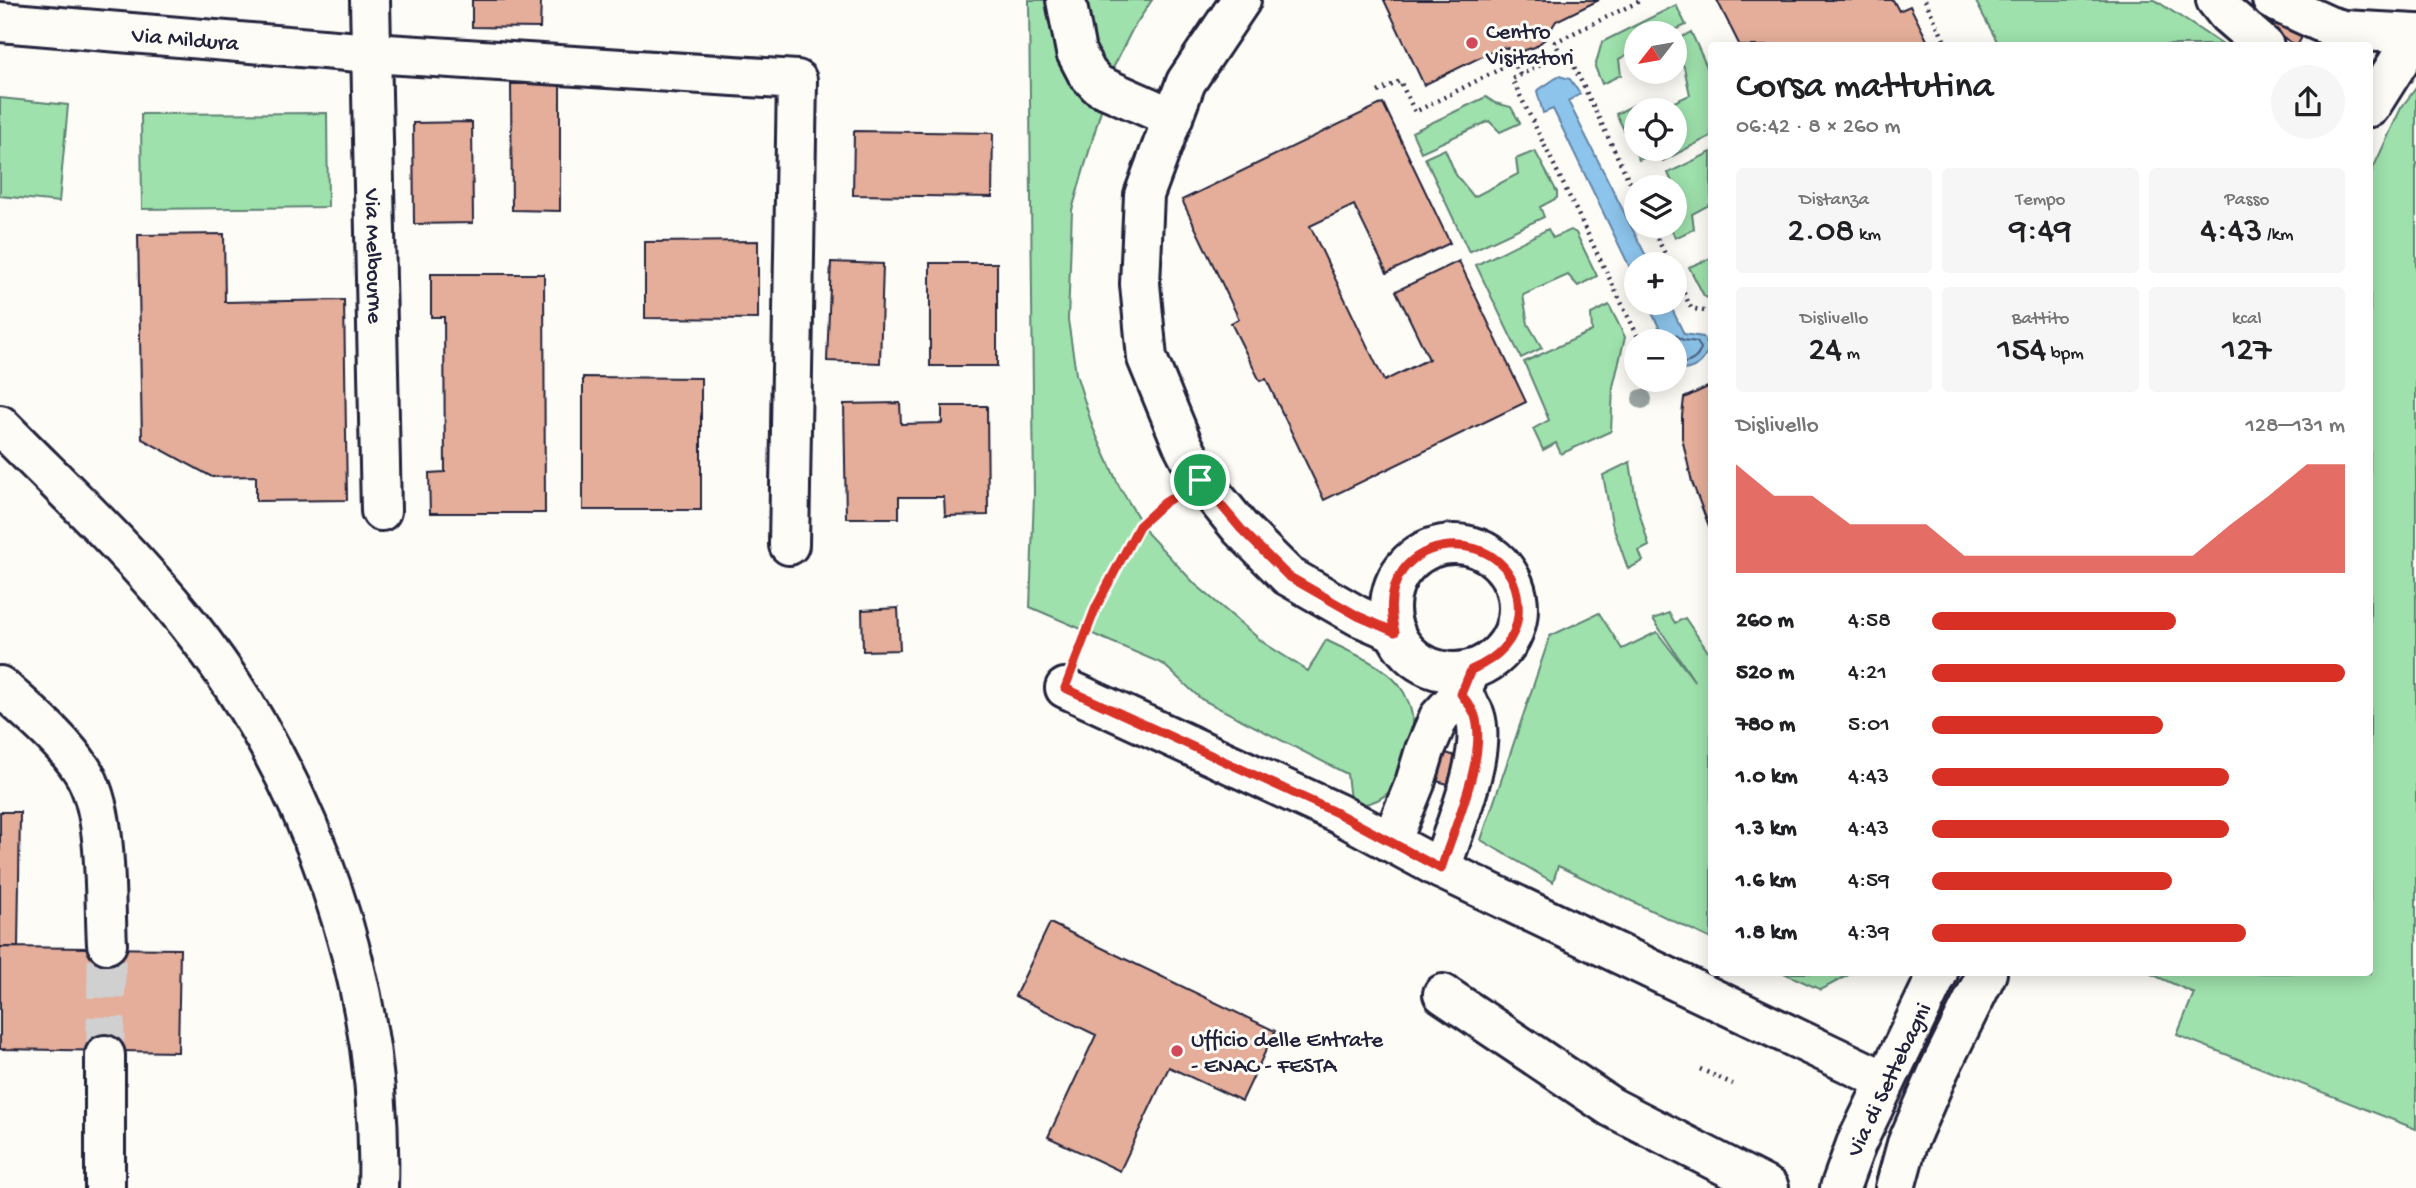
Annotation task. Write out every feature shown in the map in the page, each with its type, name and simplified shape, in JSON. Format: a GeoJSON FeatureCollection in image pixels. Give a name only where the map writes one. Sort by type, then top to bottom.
{"type":"FeatureCollection","features":[{"type":"Feature","properties":{"kind":"main road","name":"Via Melbourne"},"geometry":{"type":"LineString","coordinates":[[370,0],[380,511]]}},
{"type":"Feature","properties":{"kind":"main road"},"geometry":{"type":"LineString","coordinates":[[1066,0],[1076,52],[1092,79],[1098,85],[1173,118]]}},
{"type":"Feature","properties":{"kind":"main road"},"geometry":{"type":"LineString","coordinates":[[1241,0],[1186,82],[1144,195],[1140,284],[1147,358],[1200,480],[1241,529],[1288,576],[1358,616],[1395,632]]}},
{"type":"Feature","properties":{"kind":"main road"},"geometry":{"type":"LineString","coordinates":[[2216,0],[2227,14],[2259,42]]}},
{"type":"Feature","properties":{"kind":"main road"},"geometry":{"type":"LineString","coordinates":[[2272,0],[2343,30],[2416,34],[2373,102]]}},
{"type":"Feature","properties":{"kind":"main road","name":"Via Mildura"},"geometry":{"type":"LineString","coordinates":[[0,22],[371,53],[797,80],[789,545]]}},
{"type":"Feature","properties":{"kind":"main road"},"geometry":{"type":"LineString","coordinates":[[0,425],[148,577],[206,648],[252,716],[280,768],[319,853],[341,917],[367,1029],[376,1116],[378,1188]]}},
{"type":"Feature","properties":{"kind":"main road"},"geometry":{"type":"LineString","coordinates":[[0,463],[148,577]]}},
{"type":"Feature","properties":{"kind":"main road"},"geometry":{"type":"LineString","coordinates":[[1391,842],[1439,717],[1466,682],[1502,651],[1512,636],[1518,619],[1518,601],[1513,583],[1504,568],[1482,551],[1456,544],[1438,546],[1407,564],[1397,579],[1391,597],[1395,632],[1405,648],[1418,661],[1434,669],[1452,672],[1466,682],[1475,715],[1479,742],[1474,769],[1441,869]]}},
{"type":"Feature","properties":{"kind":"main road"},"geometry":{"type":"LineString","coordinates":[[0,685],[66,749],[83,772],[94,796],[99,816],[107,944]]}},
{"type":"Feature","properties":{"kind":"main road"},"geometry":{"type":"LineString","coordinates":[[1065,688],[1337,813],[1441,869],[1886,1081]]}},
{"type":"Feature","properties":{"kind":"main road","name":"Via di Settebagni"},"geometry":{"type":"LineString","coordinates":[[1840,1188],[1856,1144],[1937,976]]}},
{"type":"Feature","properties":{"kind":"main road"},"geometry":{"type":"LineString","coordinates":[[1895,1188],[1902,1161],[1929,1093],[1986,976]]}},
{"type":"Feature","properties":{"kind":"main road"},"geometry":{"type":"LineString","coordinates":[[1443,994],[1715,1177],[1769,1188]]}},
{"type":"Feature","properties":{"kind":"main road"},"geometry":{"type":"LineString","coordinates":[[105,1055],[105,1188]]}},
{"type":"Feature","properties":{"kind":"path"},"geometry":{"type":"LineString","coordinates":[[1561,55],[1555,41],[1642,0]]}},
{"type":"Feature","properties":{"kind":"path"},"geometry":{"type":"LineString","coordinates":[[1925,0],[1945,42]]}},
{"type":"Feature","properties":{"kind":"path"},"geometry":{"type":"LineString","coordinates":[[1626,175],[1567,51],[1513,79],[1634,329]]}},
{"type":"Feature","properties":{"kind":"path"},"geometry":{"type":"LineString","coordinates":[[1378,92],[1400,81],[1415,112],[1514,62],[1520,75]]}},
{"type":"Feature","properties":{"kind":"path"},"geometry":{"type":"LineString","coordinates":[[1687,300],[1691,308],[1708,312]]}},
{"type":"Feature","properties":{"kind":"path"},"geometry":{"type":"LineString","coordinates":[[1065,688],[1096,607],[1139,526],[1164,503],[1200,480]]}},
{"type":"Feature","properties":{"kind":"path"},"geometry":{"type":"LineString","coordinates":[[1700,1069],[1733,1084]]}},
{"type":"Feature","properties":{"kind":"green space"},"geometry":{"type":"Polygon","coordinates":[[[1029,0],[1053,0],[1079,91],[1101,110],[1072,210],[1068,320],[1076,374],[1093,428],[1119,486],[1148,534],[1195,584],[1264,643],[1308,671],[1326,640],[1375,665],[1399,685],[1408,701],[1413,719],[1410,757],[1393,789],[1378,800],[1360,805],[1350,800],[1347,774],[1201,699],[1163,664],[1030,607],[1034,494],[1029,0]]]}},
{"type":"Feature","properties":{"kind":"green space"},"geometry":{"type":"Polygon","coordinates":[[[1076,0],[1152,0],[1132,30],[1107,80],[1076,0]]]}},
{"type":"Feature","properties":{"kind":"green space"},"geometry":{"type":"Polygon","coordinates":[[[1975,0],[2155,0],[2218,42],[1997,42],[1975,0]]]}},
{"type":"Feature","properties":{"kind":"green space"},"geometry":{"type":"Polygon","coordinates":[[[1676,5],[1684,21],[1644,21],[1676,5]]]}},
{"type":"Feature","properties":{"kind":"green space"},"geometry":{"type":"Polygon","coordinates":[[[1624,31],[1624,56],[1619,59],[1621,75],[1602,84],[1595,67],[1602,42],[1624,31]]]}},
{"type":"Feature","properties":{"kind":"green space"},"geometry":{"type":"Polygon","coordinates":[[[1691,32],[1708,69],[1708,138],[1687,148],[1687,98],[1683,98],[1690,95],[1687,81],[1687,34],[1691,32]]]}},
{"type":"Feature","properties":{"kind":"green space"},"geometry":{"type":"Polygon","coordinates":[[[2416,88],[2416,1129],[2177,1035],[2194,993],[2156,976],[2373,976],[2373,169],[2401,108],[2416,88]]]}},
{"type":"Feature","properties":{"kind":"green space"},"geometry":{"type":"Polygon","coordinates":[[[1486,97],[1495,103],[1511,107],[1520,123],[1500,132],[1489,121],[1421,152],[1412,132],[1486,97]]]}},
{"type":"Feature","properties":{"kind":"green space"},"geometry":{"type":"Polygon","coordinates":[[[0,98],[68,105],[59,202],[0,196],[0,98]]]}},
{"type":"Feature","properties":{"kind":"green space"},"geometry":{"type":"Polygon","coordinates":[[[1624,110],[1624,130],[1616,114],[1624,110]]]}},
{"type":"Feature","properties":{"kind":"green space"},"geometry":{"type":"Polygon","coordinates":[[[327,113],[328,207],[142,209],[141,114],[327,113]]]}},
{"type":"Feature","properties":{"kind":"green space"},"geometry":{"type":"Polygon","coordinates":[[[1445,149],[1456,175],[1474,197],[1518,174],[1516,159],[1535,151],[1557,192],[1557,198],[1540,207],[1544,217],[1469,252],[1425,158],[1445,149]]]}},
{"type":"Feature","properties":{"kind":"green space"},"geometry":{"type":"Polygon","coordinates":[[[1708,153],[1708,206],[1692,214],[1694,229],[1687,232],[1687,175],[1668,173],[1708,153]]]}},
{"type":"Feature","properties":{"kind":"green space"},"geometry":{"type":"Polygon","coordinates":[[[1548,229],[1553,238],[1571,230],[1576,233],[1597,276],[1578,286],[1568,275],[1523,295],[1528,324],[1542,348],[1521,358],[1476,265],[1548,229]]]}},
{"type":"Feature","properties":{"kind":"green space"},"geometry":{"type":"Polygon","coordinates":[[[1708,259],[1708,298],[1704,296],[1689,267],[1708,259]]]}},
{"type":"Feature","properties":{"kind":"green space"},"geometry":{"type":"Polygon","coordinates":[[[1609,305],[1624,335],[1613,387],[1611,431],[1561,454],[1556,443],[1543,450],[1533,429],[1549,420],[1524,362],[1592,331],[1591,314],[1609,305]]]}},
{"type":"Feature","properties":{"kind":"green space"},"geometry":{"type":"Polygon","coordinates":[[[1630,462],[1636,501],[1649,546],[1639,551],[1643,561],[1628,569],[1612,523],[1603,475],[1630,462]]]}},
{"type":"Feature","properties":{"kind":"green space"},"geometry":{"type":"Polygon","coordinates":[[[1599,613],[1622,649],[1657,632],[1695,682],[1653,619],[1669,613],[1675,623],[1685,618],[1708,652],[1708,938],[1558,866],[1553,882],[1481,840],[1550,636],[1599,613]]]}},
{"type":"Feature","properties":{"kind":"green space"},"geometry":{"type":"Polygon","coordinates":[[[1791,976],[1847,976],[1821,990],[1791,976]]]}},
{"type":"Feature","properties":{"kind":"water"},"geometry":{"type":"Polygon","coordinates":[[[1559,76],[1570,79],[1580,94],[1568,101],[1624,212],[1624,238],[1637,238],[1644,252],[1624,252],[1624,255],[1553,109],[1543,113],[1537,91],[1559,76]]]}},
{"type":"Feature","properties":{"kind":"water"},"geometry":{"type":"Polygon","coordinates":[[[1653,315],[1675,315],[1682,329],[1660,329],[1653,315]]]}},
{"type":"Feature","properties":{"kind":"water"},"geometry":{"type":"Polygon","coordinates":[[[1687,334],[1703,337],[1708,345],[1701,362],[1687,369],[1687,334]]]}},
{"type":"Feature","properties":{"kind":"building"},"geometry":{"type":"Polygon","coordinates":[[[472,0],[541,0],[540,28],[472,27],[472,0]]]}},
{"type":"Feature","properties":{"kind":"building","name":"Centro Visitatori"},"geometry":{"type":"Polygon","coordinates":[[[1384,0],[1599,0],[1556,21],[1545,39],[1535,47],[1522,51],[1501,47],[1424,85],[1384,0]]]}},
{"type":"Feature","properties":{"kind":"building"},"geometry":{"type":"Polygon","coordinates":[[[1717,0],[1893,0],[1899,11],[1910,6],[1928,42],[1738,42],[1717,0]]]}},
{"type":"Feature","properties":{"kind":"building"},"geometry":{"type":"Polygon","coordinates":[[[2278,16],[2304,33],[2299,42],[2291,42],[2270,29],[2278,16]]]}},
{"type":"Feature","properties":{"kind":"building"},"geometry":{"type":"Polygon","coordinates":[[[511,84],[560,84],[560,211],[512,210],[511,84]]]}},
{"type":"Feature","properties":{"kind":"building"},"geometry":{"type":"Polygon","coordinates":[[[1383,103],[1450,243],[1387,273],[1354,205],[1310,226],[1384,381],[1429,359],[1396,291],[1459,261],[1526,402],[1324,500],[1266,379],[1260,381],[1231,323],[1239,319],[1182,200],[1383,103]]]}},
{"type":"Feature","properties":{"kind":"building"},"geometry":{"type":"Polygon","coordinates":[[[472,122],[473,223],[414,224],[413,123],[472,122]]]}},
{"type":"Feature","properties":{"kind":"building"},"geometry":{"type":"Polygon","coordinates":[[[854,131],[993,133],[992,197],[853,195],[854,131]]]}},
{"type":"Feature","properties":{"kind":"building"},"geometry":{"type":"Polygon","coordinates":[[[224,234],[225,302],[344,300],[347,500],[256,501],[256,476],[212,477],[142,439],[138,235],[224,234]]]}},
{"type":"Feature","properties":{"kind":"building"},"geometry":{"type":"Polygon","coordinates":[[[758,241],[758,319],[645,318],[645,242],[758,241]]]}},
{"type":"Feature","properties":{"kind":"building"},"geometry":{"type":"Polygon","coordinates":[[[831,262],[883,264],[880,363],[827,361],[831,262]]]}},
{"type":"Feature","properties":{"kind":"building"},"geometry":{"type":"Polygon","coordinates":[[[930,263],[997,263],[997,366],[930,366],[930,263]]]}},
{"type":"Feature","properties":{"kind":"building"},"geometry":{"type":"Polygon","coordinates":[[[431,274],[544,274],[545,513],[430,513],[429,473],[445,472],[444,317],[431,317],[431,274]]]}},
{"type":"Feature","properties":{"kind":"building"},"geometry":{"type":"Polygon","coordinates":[[[583,377],[701,378],[701,510],[583,510],[583,377]]]}},
{"type":"Feature","properties":{"kind":"building"},"geometry":{"type":"Polygon","coordinates":[[[1708,387],[1708,524],[1692,482],[1682,438],[1684,398],[1708,387]]]}},
{"type":"Feature","properties":{"kind":"building"},"geometry":{"type":"Polygon","coordinates":[[[900,403],[901,424],[942,423],[942,406],[987,406],[988,515],[945,516],[944,497],[899,497],[899,518],[846,518],[844,404],[900,403]]]}},
{"type":"Feature","properties":{"kind":"building"},"geometry":{"type":"Polygon","coordinates":[[[898,608],[900,650],[863,651],[862,610],[898,608]]]}},
{"type":"Feature","properties":{"kind":"building"},"geometry":{"type":"Polygon","coordinates":[[[1440,751],[1455,756],[1448,784],[1433,780],[1440,751]]]}},
{"type":"Feature","properties":{"kind":"building"},"geometry":{"type":"Polygon","coordinates":[[[0,812],[20,812],[18,947],[0,947],[0,812]]]}},
{"type":"Feature","properties":{"kind":"building","name":"Ufficio delle Entrate - ENAC - FESTA"},"geometry":{"type":"Polygon","coordinates":[[[1050,923],[1275,1031],[1242,1101],[1169,1067],[1120,1171],[1048,1137],[1096,1035],[1015,996],[1050,923]]]}},
{"type":"Feature","properties":{"kind":"building"},"geometry":{"type":"Polygon","coordinates":[[[0,947],[180,949],[178,1052],[0,1049],[0,947]]]}},
{"type":"Feature","properties":{"kind":"tunnel"},"geometry":{"type":"LineString","coordinates":[[105,1055],[107,944]]}},
{"type":"Feature","properties":{"kind":"place","name":"Centro Visitatori"},"geometry":{"type":"Point","coordinates":[1472,43]}},
{"type":"Feature","properties":{"kind":"place","name":"Ufficio delle Entrate - ENAC - FESTA"},"geometry":{"type":"Point","coordinates":[1177,1051]}},
{"type":"Feature","properties":{"kind":"route"},"geometry":{"type":"LineString","coordinates":[[1200,480],[1241,529],[1288,576],[1358,616],[1395,632],[1391,597],[1397,579],[1407,564],[1422,553],[1438,546],[1456,544],[1474,547],[1490,555],[1504,568],[1513,583],[1518,601],[1518,619],[1512,636],[1502,651],[1487,663],[1471,670],[1461,694],[1475,715],[1479,742],[1474,769],[1441,869],[1337,813],[1065,688],[1096,607],[1139,526],[1164,503],[1200,480]]}}]}
